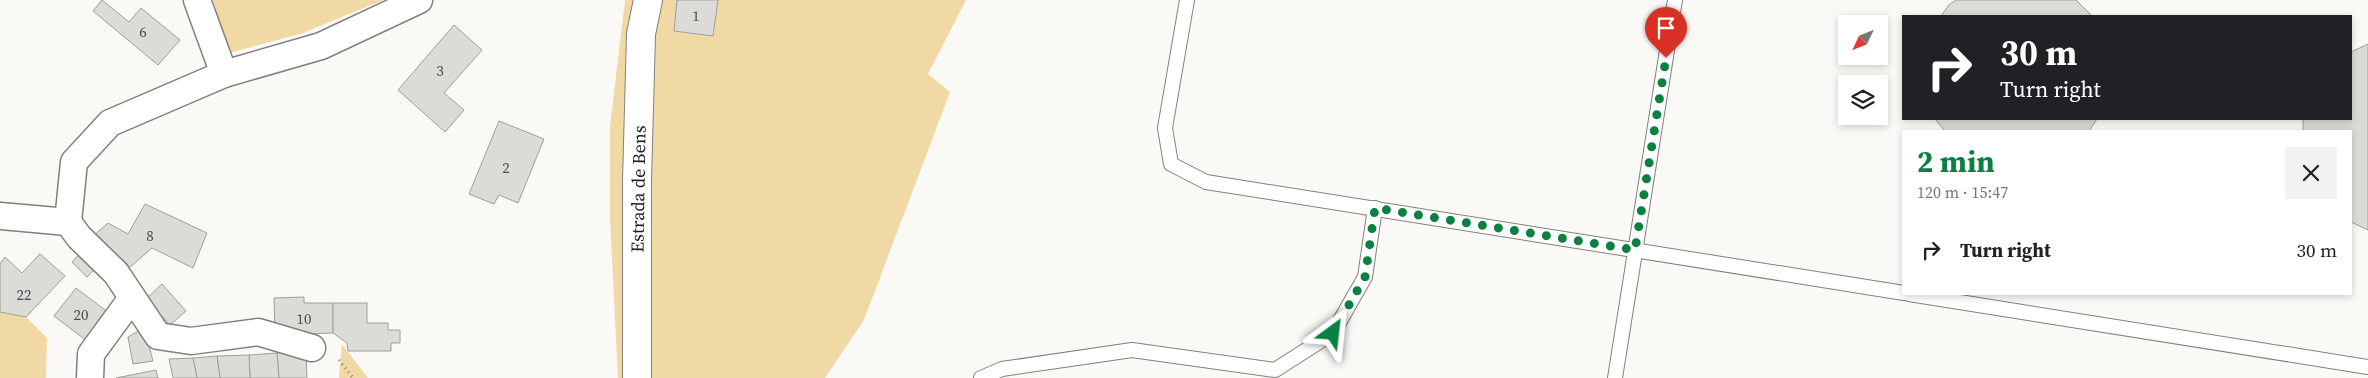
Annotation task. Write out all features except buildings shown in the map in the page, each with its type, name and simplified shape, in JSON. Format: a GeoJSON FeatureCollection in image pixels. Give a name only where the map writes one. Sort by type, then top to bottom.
{"type":"FeatureCollection","features":[{"type":"Feature","properties":{"kind":"street"},"geometry":{"type":"LineString","coordinates":[[197,0],[224,74]]}},
{"type":"Feature","properties":{"kind":"street"},"geometry":{"type":"LineString","coordinates":[[312,348],[258,332],[191,341],[158,336],[116,273],[79,237],[68,222],[74,162],[110,123],[224,74],[321,46],[419,0]]}},
{"type":"Feature","properties":{"kind":"street","name":"Estrada de Bens"},"geometry":{"type":"LineString","coordinates":[[637,378],[637,181],[641,34],[648,0]]}},
{"type":"Feature","properties":{"kind":"street"},"geometry":{"type":"LineString","coordinates":[[0,216],[68,222]]}},
{"type":"Feature","properties":{"kind":"street"},"geometry":{"type":"LineString","coordinates":[[90,378],[91,354],[132,298]]}},
{"type":"Feature","properties":{"kind":"lane"},"geometry":{"type":"LineString","coordinates":[[1186,0],[1165,128],[1172,164],[1206,182],[1902,293]]}},
{"type":"Feature","properties":{"kind":"lane"},"geometry":{"type":"LineString","coordinates":[[1615,378],[1675,0]]}},
{"type":"Feature","properties":{"kind":"lane"},"geometry":{"type":"LineString","coordinates":[[981,378],[1002,369],[1132,350],[1275,370],[1333,333],[1365,277],[1375,208]]}},
{"type":"Feature","properties":{"kind":"lane"},"geometry":{"type":"LineString","coordinates":[[1915,295],[2368,367]]}},
{"type":"Feature","properties":{"kind":"shaded area"},"geometry":{"type":"Polygon","coordinates":[[[213,0],[383,0],[303,33],[229,53],[213,0]]]}},
{"type":"Feature","properties":{"kind":"shaded area"},"geometry":{"type":"Polygon","coordinates":[[[625,0],[966,0],[928,74],[950,92],[864,320],[825,378],[618,378],[610,219],[610,127],[625,0]]]}},
{"type":"Feature","properties":{"kind":"shaded area"},"geometry":{"type":"Polygon","coordinates":[[[0,312],[26,317],[47,338],[46,378],[0,378],[0,312]]]}},
{"type":"Feature","properties":{"kind":"shaded area"},"geometry":{"type":"Polygon","coordinates":[[[342,344],[368,378],[339,378],[342,344]]]}},
{"type":"Feature","properties":{"kind":"route"},"geometry":{"type":"LineString","coordinates":[[1333,333],[1365,277],[1375,208],[1635,250],[1666,58]]}}]}
